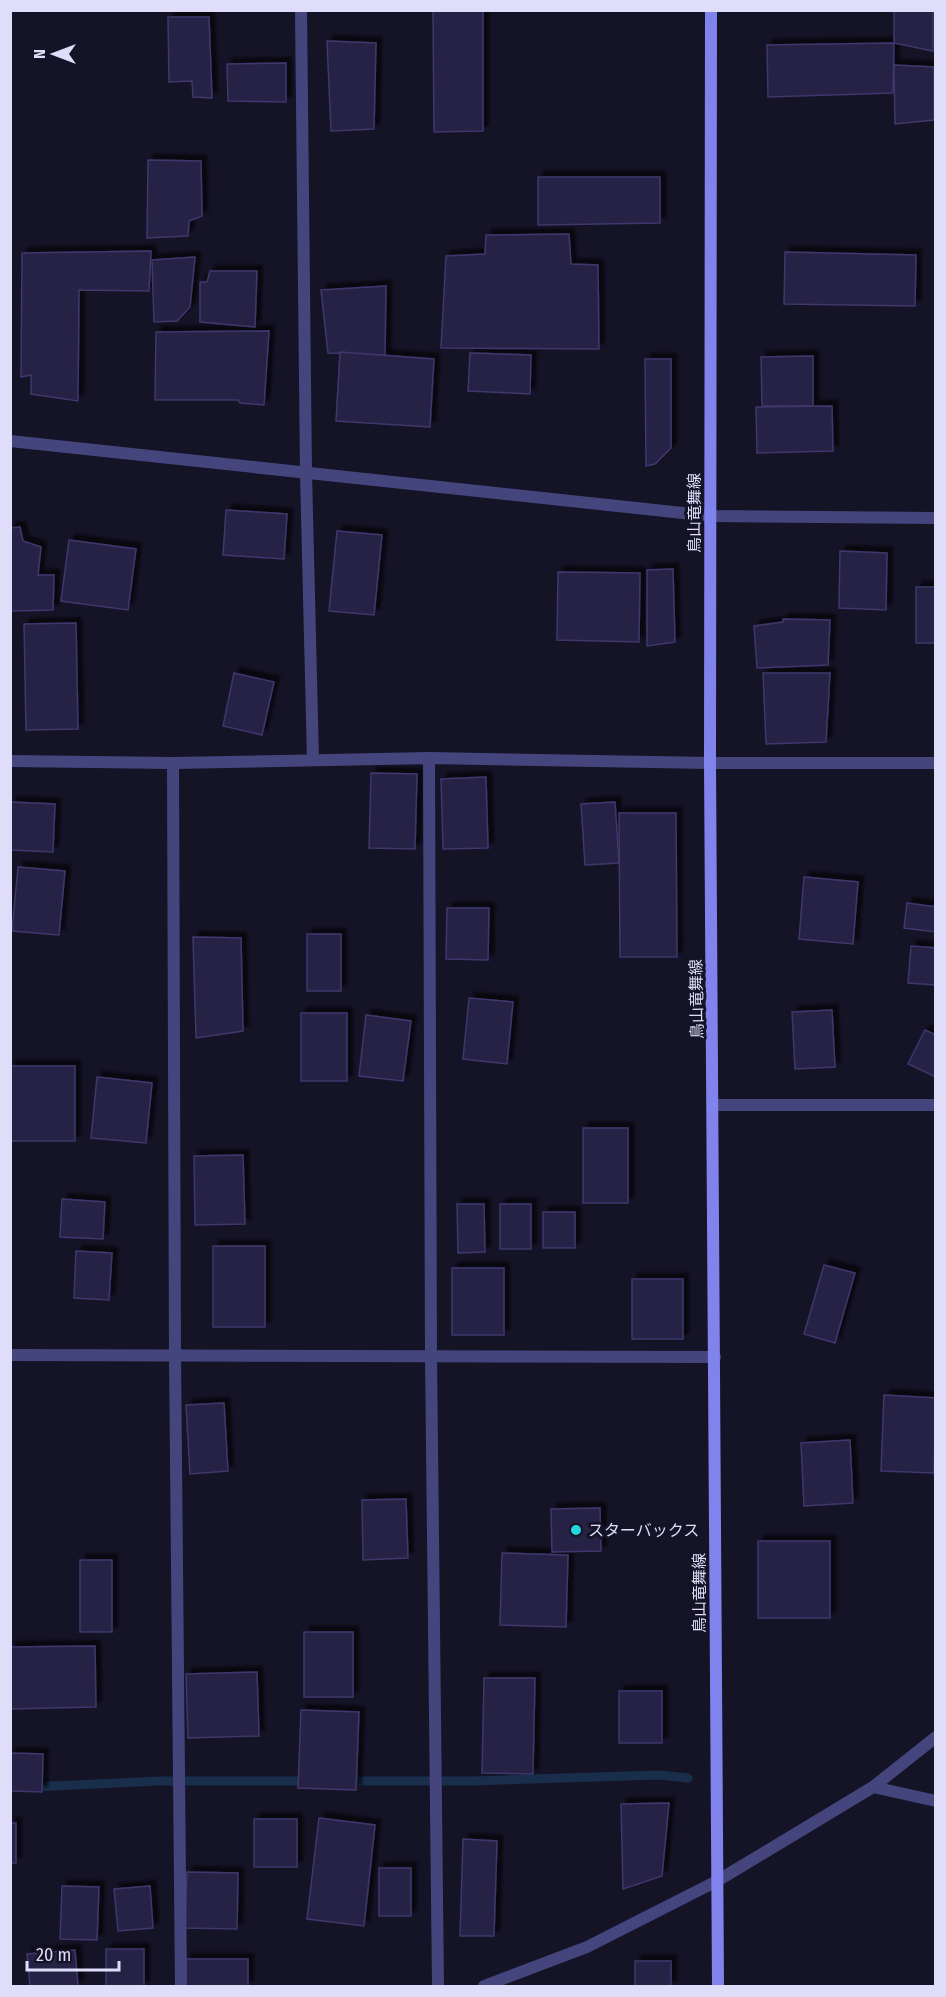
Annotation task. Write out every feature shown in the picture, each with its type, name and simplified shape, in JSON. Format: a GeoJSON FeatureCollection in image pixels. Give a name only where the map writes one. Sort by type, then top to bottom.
{"type":"FeatureCollection","features":[{"type":"Feature","properties":{"kind":"main road","name":"鳥山竜舞線"},"geometry":{"type":"LineString","coordinates":[[711,10],[710,763],[718,1986]]}},
{"type":"Feature","properties":{"kind":"street"},"geometry":{"type":"LineString","coordinates":[[301,10],[306,473],[313,760]]}},
{"type":"Feature","properties":{"kind":"street"},"geometry":{"type":"LineString","coordinates":[[10,441],[711,516],[936,518]]}},
{"type":"Feature","properties":{"kind":"street"},"geometry":{"type":"LineString","coordinates":[[429,758],[431,1356],[438,1986]]}},
{"type":"Feature","properties":{"kind":"street"},"geometry":{"type":"LineString","coordinates":[[10,761],[173,762],[429,758],[710,763],[936,763]]}},
{"type":"Feature","properties":{"kind":"street"},"geometry":{"type":"LineString","coordinates":[[173,762],[180,1986]]}},
{"type":"Feature","properties":{"kind":"street"},"geometry":{"type":"LineString","coordinates":[[714,1105],[936,1105]]}},
{"type":"Feature","properties":{"kind":"street"},"geometry":{"type":"LineString","coordinates":[[10,1355],[714,1357]]}},
{"type":"Feature","properties":{"kind":"street"},"geometry":{"type":"LineString","coordinates":[[484,1986],[587,1947],[717,1881],[873,1787],[936,1737]]}},
{"type":"Feature","properties":{"kind":"street"},"geometry":{"type":"LineString","coordinates":[[873,1787],[936,1801]]}},
{"type":"Feature","properties":{"kind":"building"},"geometry":{"type":"Polygon","coordinates":[[[433,10],[483,10],[483,131],[434,132],[433,10]]]}},
{"type":"Feature","properties":{"kind":"building"},"geometry":{"type":"Polygon","coordinates":[[[894,10],[933,10],[933,51],[894,43],[894,10]]]}},
{"type":"Feature","properties":{"kind":"building"},"geometry":{"type":"Polygon","coordinates":[[[168,17],[209,17],[212,98],[193,97],[192,81],[169,82],[168,17]]]}},
{"type":"Feature","properties":{"kind":"building"},"geometry":{"type":"Polygon","coordinates":[[[327,41],[376,43],[374,129],[331,131],[327,41]]]}},
{"type":"Feature","properties":{"kind":"building"},"geometry":{"type":"Polygon","coordinates":[[[894,43],[893,93],[768,97],[767,45],[894,43]]]}},
{"type":"Feature","properties":{"kind":"building"},"geometry":{"type":"Polygon","coordinates":[[[286,63],[286,102],[228,101],[227,64],[286,63]]]}},
{"type":"Feature","properties":{"kind":"building"},"geometry":{"type":"Polygon","coordinates":[[[894,65],[934,67],[934,120],[895,124],[894,65]]]}},
{"type":"Feature","properties":{"kind":"building"},"geometry":{"type":"Polygon","coordinates":[[[148,160],[201,161],[202,216],[189,221],[188,236],[147,238],[148,160]]]}},
{"type":"Feature","properties":{"kind":"building"},"geometry":{"type":"Polygon","coordinates":[[[538,177],[660,177],[660,223],[538,225],[538,177]]]}},
{"type":"Feature","properties":{"kind":"building"},"geometry":{"type":"Polygon","coordinates":[[[569,234],[571,264],[598,265],[599,349],[441,348],[446,256],[485,254],[486,235],[569,234]]]}},
{"type":"Feature","properties":{"kind":"building"},"geometry":{"type":"Polygon","coordinates":[[[151,251],[149,291],[79,290],[78,401],[31,394],[31,375],[21,377],[22,253],[151,251]]]}},
{"type":"Feature","properties":{"kind":"building"},"geometry":{"type":"Polygon","coordinates":[[[785,252],[916,255],[915,306],[784,304],[785,252]]]}},
{"type":"Feature","properties":{"kind":"building"},"geometry":{"type":"Polygon","coordinates":[[[195,257],[190,307],[177,321],[154,322],[152,260],[195,257]]]}},
{"type":"Feature","properties":{"kind":"building"},"geometry":{"type":"Polygon","coordinates":[[[210,271],[257,271],[255,327],[200,322],[200,282],[207,282],[210,271]]]}},
{"type":"Feature","properties":{"kind":"building"},"geometry":{"type":"Polygon","coordinates":[[[386,286],[385,355],[328,353],[321,290],[386,286]]]}},
{"type":"Feature","properties":{"kind":"building"},"geometry":{"type":"Polygon","coordinates":[[[269,331],[264,405],[240,403],[238,400],[155,400],[156,332],[269,331]]]}},
{"type":"Feature","properties":{"kind":"building"},"geometry":{"type":"Polygon","coordinates":[[[340,352],[434,359],[430,427],[336,421],[340,352]]]}},
{"type":"Feature","properties":{"kind":"building"},"geometry":{"type":"Polygon","coordinates":[[[470,353],[531,355],[530,394],[468,391],[470,353]]]}},
{"type":"Feature","properties":{"kind":"building"},"geometry":{"type":"Polygon","coordinates":[[[813,356],[813,406],[762,406],[761,357],[813,356]]]}},
{"type":"Feature","properties":{"kind":"building"},"geometry":{"type":"Polygon","coordinates":[[[645,359],[671,359],[671,448],[655,464],[646,466],[645,359]]]}},
{"type":"Feature","properties":{"kind":"building"},"geometry":{"type":"Polygon","coordinates":[[[832,406],[833,451],[757,453],[756,407],[832,406]]]}},
{"type":"Feature","properties":{"kind":"building"},"geometry":{"type":"Polygon","coordinates":[[[226,510],[287,514],[284,559],[223,555],[226,510]]]}},
{"type":"Feature","properties":{"kind":"building"},"geometry":{"type":"Polygon","coordinates":[[[20,527],[23,541],[41,547],[38,575],[54,575],[53,610],[10,611],[10,528],[20,527]]]}},
{"type":"Feature","properties":{"kind":"building"},"geometry":{"type":"Polygon","coordinates":[[[337,531],[382,535],[374,615],[329,611],[337,531]]]}},
{"type":"Feature","properties":{"kind":"building"},"geometry":{"type":"Polygon","coordinates":[[[69,540],[136,549],[128,610],[61,601],[69,540]]]}},
{"type":"Feature","properties":{"kind":"building"},"geometry":{"type":"Polygon","coordinates":[[[840,551],[887,553],[886,610],[839,608],[840,551]]]}},
{"type":"Feature","properties":{"kind":"building"},"geometry":{"type":"Polygon","coordinates":[[[673,569],[675,642],[647,646],[647,570],[673,569]]]}},
{"type":"Feature","properties":{"kind":"building"},"geometry":{"type":"Polygon","coordinates":[[[558,572],[640,573],[639,642],[557,640],[558,572]]]}},
{"type":"Feature","properties":{"kind":"building"},"geometry":{"type":"Polygon","coordinates":[[[916,587],[936,587],[936,643],[916,643],[916,587]]]}},
{"type":"Feature","properties":{"kind":"building"},"geometry":{"type":"Polygon","coordinates":[[[783,619],[830,620],[828,665],[757,668],[754,626],[783,622],[783,619]]]}},
{"type":"Feature","properties":{"kind":"building"},"geometry":{"type":"Polygon","coordinates":[[[76,623],[78,729],[26,730],[24,624],[76,623]]]}},
{"type":"Feature","properties":{"kind":"building"},"geometry":{"type":"Polygon","coordinates":[[[234,673],[274,682],[262,735],[223,726],[234,673]]]}},
{"type":"Feature","properties":{"kind":"building"},"geometry":{"type":"Polygon","coordinates":[[[763,673],[830,673],[826,742],[766,744],[763,673]]]}},
{"type":"Feature","properties":{"kind":"building"},"geometry":{"type":"Polygon","coordinates":[[[371,773],[417,774],[415,849],[369,848],[371,773]]]}},
{"type":"Feature","properties":{"kind":"building"},"geometry":{"type":"Polygon","coordinates":[[[486,777],[488,848],[443,849],[441,779],[486,777]]]}},
{"type":"Feature","properties":{"kind":"building"},"geometry":{"type":"Polygon","coordinates":[[[11,802],[55,804],[53,852],[10,850],[11,802]]]}},
{"type":"Feature","properties":{"kind":"building"},"geometry":{"type":"Polygon","coordinates":[[[615,802],[619,863],[585,865],[581,804],[615,802]]]}},
{"type":"Feature","properties":{"kind":"building"},"geometry":{"type":"Polygon","coordinates":[[[619,813],[676,813],[677,957],[620,957],[619,813]]]}},
{"type":"Feature","properties":{"kind":"building"},"geometry":{"type":"Polygon","coordinates":[[[18,867],[65,871],[59,935],[12,931],[18,867]]]}},
{"type":"Feature","properties":{"kind":"building"},"geometry":{"type":"Polygon","coordinates":[[[804,877],[858,882],[853,944],[799,939],[804,877]]]}},
{"type":"Feature","properties":{"kind":"building"},"geometry":{"type":"Polygon","coordinates":[[[907,903],[936,907],[936,932],[904,928],[907,903]]]}},
{"type":"Feature","properties":{"kind":"building"},"geometry":{"type":"Polygon","coordinates":[[[447,908],[489,908],[488,960],[446,959],[447,908]]]}},
{"type":"Feature","properties":{"kind":"building"},"geometry":{"type":"Polygon","coordinates":[[[307,934],[341,934],[341,991],[307,991],[307,934]]]}},
{"type":"Feature","properties":{"kind":"building"},"geometry":{"type":"Polygon","coordinates":[[[193,937],[241,938],[243,1031],[196,1038],[193,937]]]}},
{"type":"Feature","properties":{"kind":"building"},"geometry":{"type":"Polygon","coordinates":[[[911,946],[936,948],[936,985],[908,983],[911,946]]]}},
{"type":"Feature","properties":{"kind":"building"},"geometry":{"type":"Polygon","coordinates":[[[469,998],[513,1002],[507,1064],[463,1059],[469,998]]]}},
{"type":"Feature","properties":{"kind":"building"},"geometry":{"type":"Polygon","coordinates":[[[832,1010],[835,1067],[795,1069],[792,1012],[832,1010]]]}},
{"type":"Feature","properties":{"kind":"building"},"geometry":{"type":"Polygon","coordinates":[[[301,1013],[347,1013],[347,1081],[301,1081],[301,1013]]]}},
{"type":"Feature","properties":{"kind":"building"},"geometry":{"type":"Polygon","coordinates":[[[366,1015],[411,1021],[403,1081],[359,1076],[366,1015]]]}},
{"type":"Feature","properties":{"kind":"building"},"geometry":{"type":"Polygon","coordinates":[[[925,1030],[936,1035],[936,1077],[908,1064],[925,1030]]]}},
{"type":"Feature","properties":{"kind":"building"},"geometry":{"type":"Polygon","coordinates":[[[10,1066],[75,1066],[75,1141],[10,1141],[10,1066]]]}},
{"type":"Feature","properties":{"kind":"building"},"geometry":{"type":"Polygon","coordinates":[[[97,1077],[152,1083],[146,1143],[91,1138],[97,1077]]]}},
{"type":"Feature","properties":{"kind":"building"},"geometry":{"type":"Polygon","coordinates":[[[583,1128],[628,1128],[628,1203],[583,1203],[583,1128]]]}},
{"type":"Feature","properties":{"kind":"building"},"geometry":{"type":"Polygon","coordinates":[[[243,1155],[245,1224],[195,1225],[194,1156],[243,1155]]]}},
{"type":"Feature","properties":{"kind":"building"},"geometry":{"type":"Polygon","coordinates":[[[62,1199],[105,1202],[103,1239],[60,1237],[62,1199]]]}},
{"type":"Feature","properties":{"kind":"building"},"geometry":{"type":"Polygon","coordinates":[[[457,1204],[484,1204],[485,1252],[458,1253],[457,1204]]]}},
{"type":"Feature","properties":{"kind":"building"},"geometry":{"type":"Polygon","coordinates":[[[500,1204],[531,1204],[531,1249],[500,1249],[500,1204]]]}},
{"type":"Feature","properties":{"kind":"building"},"geometry":{"type":"Polygon","coordinates":[[[543,1212],[575,1212],[575,1248],[543,1248],[543,1212]]]}},
{"type":"Feature","properties":{"kind":"building"},"geometry":{"type":"Polygon","coordinates":[[[213,1246],[265,1246],[265,1327],[213,1327],[213,1246]]]}},
{"type":"Feature","properties":{"kind":"building"},"geometry":{"type":"Polygon","coordinates":[[[76,1251],[112,1253],[109,1300],[74,1298],[76,1251]]]}},
{"type":"Feature","properties":{"kind":"building"},"geometry":{"type":"Polygon","coordinates":[[[824,1265],[855,1273],[835,1343],[804,1334],[824,1265]]]}},
{"type":"Feature","properties":{"kind":"building"},"geometry":{"type":"Polygon","coordinates":[[[452,1268],[504,1268],[504,1335],[452,1335],[452,1268]]]}},
{"type":"Feature","properties":{"kind":"building"},"geometry":{"type":"Polygon","coordinates":[[[632,1279],[683,1279],[683,1339],[632,1339],[632,1279]]]}},
{"type":"Feature","properties":{"kind":"building"},"geometry":{"type":"Polygon","coordinates":[[[884,1395],[936,1398],[934,1473],[881,1471],[884,1395]]]}},
{"type":"Feature","properties":{"kind":"building"},"geometry":{"type":"Polygon","coordinates":[[[224,1403],[228,1471],[190,1474],[186,1405],[224,1403]]]}},
{"type":"Feature","properties":{"kind":"building"},"geometry":{"type":"Polygon","coordinates":[[[850,1440],[853,1503],[804,1506],[801,1443],[850,1440]]]}},
{"type":"Feature","properties":{"kind":"building"},"geometry":{"type":"Polygon","coordinates":[[[406,1499],[408,1558],[363,1560],[362,1500],[406,1499]]]}},
{"type":"Feature","properties":{"kind":"building","name":"スターバックス"},"geometry":{"type":"Polygon","coordinates":[[[600,1508],[601,1551],[552,1552],[551,1509],[600,1508]]]}},
{"type":"Feature","properties":{"kind":"building"},"geometry":{"type":"Polygon","coordinates":[[[758,1541],[830,1541],[830,1618],[758,1618],[758,1541]]]}},
{"type":"Feature","properties":{"kind":"building"},"geometry":{"type":"Polygon","coordinates":[[[502,1553],[568,1555],[566,1627],[500,1625],[502,1553]]]}},
{"type":"Feature","properties":{"kind":"building"},"geometry":{"type":"Polygon","coordinates":[[[80,1560],[112,1560],[112,1632],[80,1632],[80,1560]]]}},
{"type":"Feature","properties":{"kind":"building"},"geometry":{"type":"Polygon","coordinates":[[[304,1632],[353,1632],[353,1697],[304,1697],[304,1632]]]}},
{"type":"Feature","properties":{"kind":"building"},"geometry":{"type":"Polygon","coordinates":[[[95,1646],[96,1707],[10,1709],[10,1647],[95,1646]]]}},
{"type":"Feature","properties":{"kind":"building"},"geometry":{"type":"Polygon","coordinates":[[[257,1672],[259,1736],[188,1738],[186,1674],[257,1672]]]}},
{"type":"Feature","properties":{"kind":"building"},"geometry":{"type":"Polygon","coordinates":[[[484,1678],[535,1678],[533,1774],[482,1773],[484,1678]]]}},
{"type":"Feature","properties":{"kind":"building"},"geometry":{"type":"Polygon","coordinates":[[[619,1691],[662,1691],[662,1743],[619,1743],[619,1691]]]}},
{"type":"Feature","properties":{"kind":"building"},"geometry":{"type":"Polygon","coordinates":[[[301,1710],[359,1712],[356,1790],[298,1788],[301,1710]]]}},
{"type":"Feature","properties":{"kind":"building"},"geometry":{"type":"Polygon","coordinates":[[[10,1753],[43,1754],[42,1792],[10,1791],[10,1753]]]}},
{"type":"Feature","properties":{"kind":"building"},"geometry":{"type":"Polygon","coordinates":[[[669,1803],[662,1876],[623,1889],[621,1804],[669,1803]]]}},
{"type":"Feature","properties":{"kind":"building"},"geometry":{"type":"Polygon","coordinates":[[[319,1818],[375,1825],[364,1926],[307,1919],[319,1818]]]}},
{"type":"Feature","properties":{"kind":"building"},"geometry":{"type":"Polygon","coordinates":[[[254,1819],[297,1819],[297,1867],[254,1867],[254,1819]]]}},
{"type":"Feature","properties":{"kind":"building"},"geometry":{"type":"Polygon","coordinates":[[[10,1823],[16,1823],[16,1863],[10,1863],[10,1823]]]}},
{"type":"Feature","properties":{"kind":"building"},"geometry":{"type":"Polygon","coordinates":[[[463,1839],[497,1841],[494,1936],[460,1936],[463,1839]]]}},
{"type":"Feature","properties":{"kind":"building"},"geometry":{"type":"Polygon","coordinates":[[[379,1868],[411,1868],[411,1916],[379,1916],[379,1868]]]}},
{"type":"Feature","properties":{"kind":"building"},"geometry":{"type":"Polygon","coordinates":[[[187,1872],[238,1873],[237,1929],[185,1928],[187,1872]]]}},
{"type":"Feature","properties":{"kind":"building"},"geometry":{"type":"Polygon","coordinates":[[[62,1886],[99,1887],[97,1940],[60,1939],[62,1886]]]}},
{"type":"Feature","properties":{"kind":"building"},"geometry":{"type":"Polygon","coordinates":[[[150,1886],[153,1928],[118,1931],[114,1889],[150,1886]]]}},
{"type":"Feature","properties":{"kind":"building"},"geometry":{"type":"Polygon","coordinates":[[[106,1949],[144,1949],[144,1986],[106,1986],[106,1949]]]}},
{"type":"Feature","properties":{"kind":"building"},"geometry":{"type":"Polygon","coordinates":[[[75,1950],[78,1986],[30,1986],[27,1954],[75,1950]]]}},
{"type":"Feature","properties":{"kind":"building"},"geometry":{"type":"Polygon","coordinates":[[[186,1959],[248,1959],[248,1986],[186,1986],[186,1959]]]}},
{"type":"Feature","properties":{"kind":"building"},"geometry":{"type":"Polygon","coordinates":[[[635,1961],[671,1961],[671,1986],[635,1986],[635,1961]]]}},
{"type":"Feature","properties":{"kind":"waterway"},"geometry":{"type":"LineString","coordinates":[[346,1781],[473,1781],[659,1775],[688,1778]]}},
{"type":"Feature","properties":{"kind":"waterway"},"geometry":{"type":"LineString","coordinates":[[31,1787],[160,1781],[308,1781]]}},
{"type":"Feature","properties":{"kind":"place","name":"スターバックス"},"geometry":{"type":"Point","coordinates":[576,1530]}}]}
